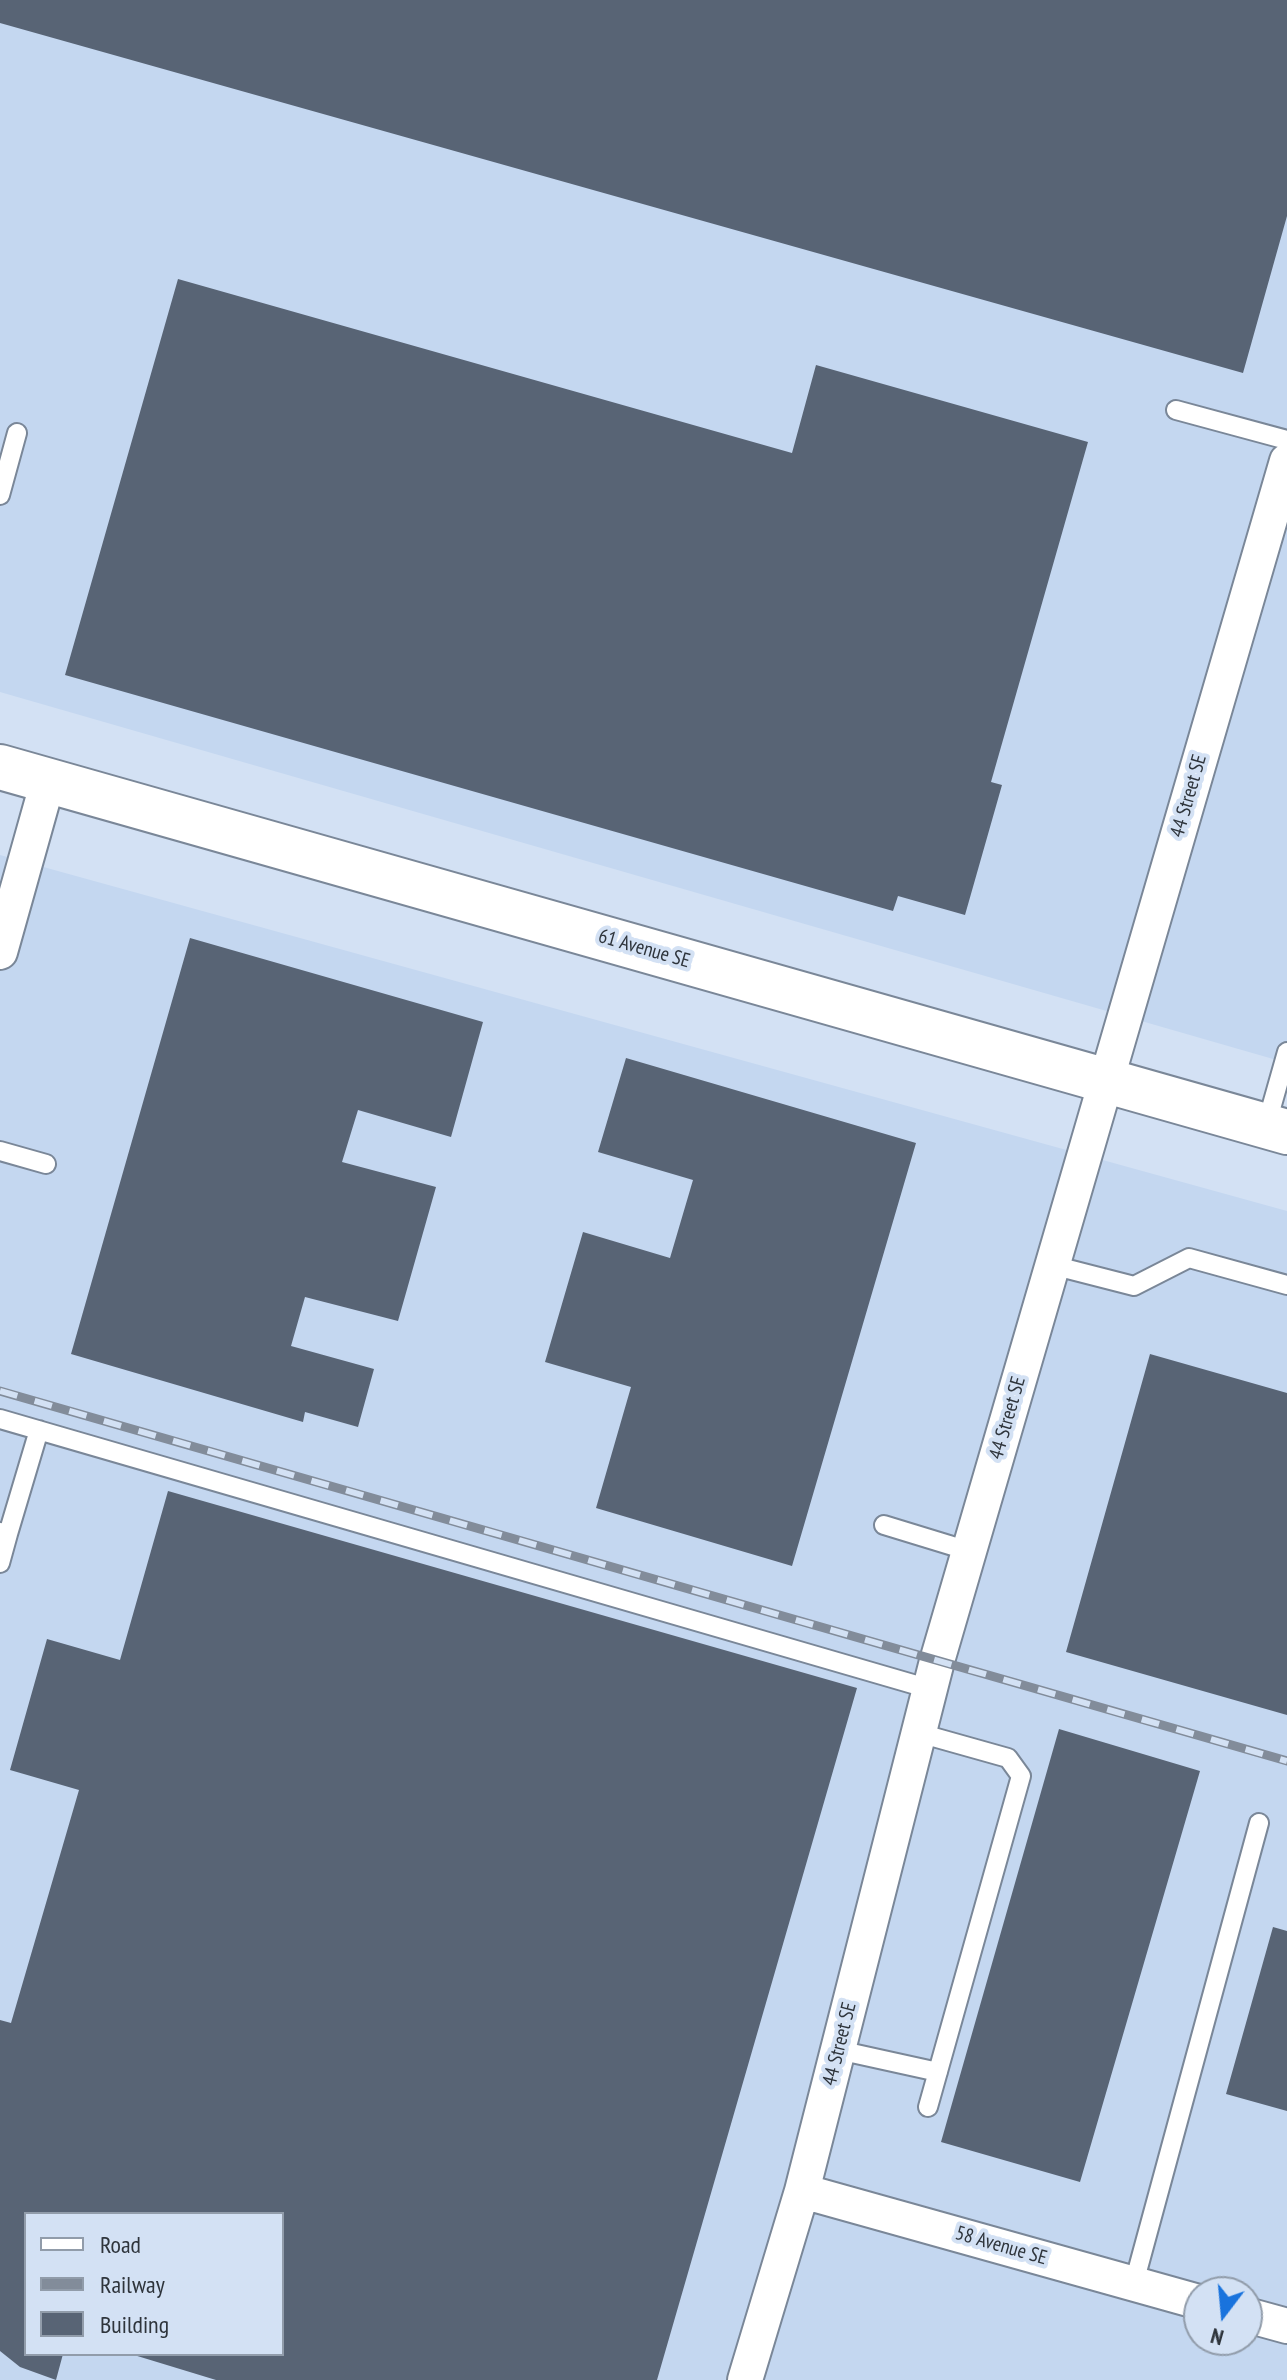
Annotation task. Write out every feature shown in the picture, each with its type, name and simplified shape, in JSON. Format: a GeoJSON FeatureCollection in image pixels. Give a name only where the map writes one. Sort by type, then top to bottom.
{"type":"FeatureCollection","features":[{"type":"Feature","properties":{"kind":"street","name":"44 Street SE"},"geometry":{"type":"LineString","coordinates":[[745,2380],[802,2191],[930,1689],[1287,461]]}},
{"type":"Feature","properties":{"kind":"street","name":"61 Avenue SE"},"geometry":{"type":"LineString","coordinates":[[0,767],[1277,1129]]}},
{"type":"Feature","properties":{"kind":"street"},"geometry":{"type":"LineString","coordinates":[[0,952],[48,781]]}},
{"type":"Feature","properties":{"kind":"street","name":"58 Avenue SE"},"geometry":{"type":"LineString","coordinates":[[802,2191],[1183,2297]]}},
{"type":"Feature","properties":{"kind":"street"},"geometry":{"type":"LineString","coordinates":[[1263,2319],[1287,2326]]}},
{"type":"Feature","properties":{"kind":"lane"},"geometry":{"type":"LineString","coordinates":[[1176,410],[1287,440]]}},
{"type":"Feature","properties":{"kind":"lane"},"geometry":{"type":"LineString","coordinates":[[0,495],[17,433]]}},
{"type":"Feature","properties":{"kind":"lane"},"geometry":{"type":"LineString","coordinates":[[1277,1129],[1287,1052]]}},
{"type":"Feature","properties":{"kind":"lane"},"geometry":{"type":"LineString","coordinates":[[0,1151],[46,1164]]}},
{"type":"Feature","properties":{"kind":"lane"},"geometry":{"type":"LineString","coordinates":[[1052,1265],[1134,1286],[1189,1258],[1287,1285]]}},
{"type":"Feature","properties":{"kind":"lane"},"geometry":{"type":"LineString","coordinates":[[0,1419],[930,1689]]}},
{"type":"Feature","properties":{"kind":"lane"},"geometry":{"type":"LineString","coordinates":[[0,1563],[4,1533],[39,1430]]}},
{"type":"Feature","properties":{"kind":"lane"},"geometry":{"type":"LineString","coordinates":[[884,1525],[969,1551]]}},
{"type":"Feature","properties":{"kind":"lane"},"geometry":{"type":"LineString","coordinates":[[919,1733],[1008,1758],[1021,1776],[928,2107]]}},
{"type":"Feature","properties":{"kind":"lane"},"geometry":{"type":"LineString","coordinates":[[1134,2283],[1259,1823]]}},
{"type":"Feature","properties":{"kind":"lane"},"geometry":{"type":"LineString","coordinates":[[838,2050],[938,2072]]}},
{"type":"Feature","properties":{"kind":"shaded area"},"geometry":{"type":"Polygon","coordinates":[[[0,0],[1287,0],[1287,1063],[0,692],[0,0]]]}},
{"type":"Feature","properties":{"kind":"shaded area"},"geometry":{"type":"Polygon","coordinates":[[[0,855],[1287,1211],[1287,2380],[0,2380],[0,855]]]}},
{"type":"Feature","properties":{"kind":"building"},"geometry":{"type":"Polygon","coordinates":[[[0,0],[1287,0],[1287,216],[1243,373],[0,23],[0,0]]]}},
{"type":"Feature","properties":{"kind":"building"},"geometry":{"type":"Polygon","coordinates":[[[178,279],[792,453],[816,365],[1088,442],[991,782],[1002,785],[965,915],[898,896],[893,911],[65,675],[178,279]]]}},
{"type":"Feature","properties":{"kind":"building"},"geometry":{"type":"Polygon","coordinates":[[[190,938],[483,1022],[451,1137],[358,1110],[342,1162],[436,1187],[398,1321],[305,1297],[291,1346],[374,1369],[358,1427],[305,1412],[303,1422],[71,1354],[190,938]]]}},
{"type":"Feature","properties":{"kind":"building"},"geometry":{"type":"Polygon","coordinates":[[[626,1058],[916,1143],[792,1566],[596,1508],[631,1387],[545,1362],[583,1232],[670,1258],[693,1180],[598,1152],[626,1058]]]}},
{"type":"Feature","properties":{"kind":"building"},"geometry":{"type":"Polygon","coordinates":[[[1150,1354],[1287,1393],[1287,1715],[1066,1652],[1150,1354]]]}},
{"type":"Feature","properties":{"kind":"building"},"geometry":{"type":"Polygon","coordinates":[[[168,1491],[857,1688],[657,2380],[216,2380],[137,2356],[284,2356],[284,2212],[24,2212],[24,2356],[62,2356],[56,2380],[20,2367],[0,2351],[0,2020],[11,2023],[79,1790],[10,1770],[47,1639],[120,1660],[168,1491]]]}},
{"type":"Feature","properties":{"kind":"building"},"geometry":{"type":"Polygon","coordinates":[[[1059,1729],[1200,1771],[1080,2182],[941,2142],[1059,1729]]]}},
{"type":"Feature","properties":{"kind":"building"},"geometry":{"type":"Polygon","coordinates":[[[1273,1927],[1287,1931],[1287,2111],[1226,2094],[1273,1927]]]}},
{"type":"Feature","properties":{"kind":"railway"},"geometry":{"type":"LineString","coordinates":[[0,1391],[1287,1761]]}}]}
